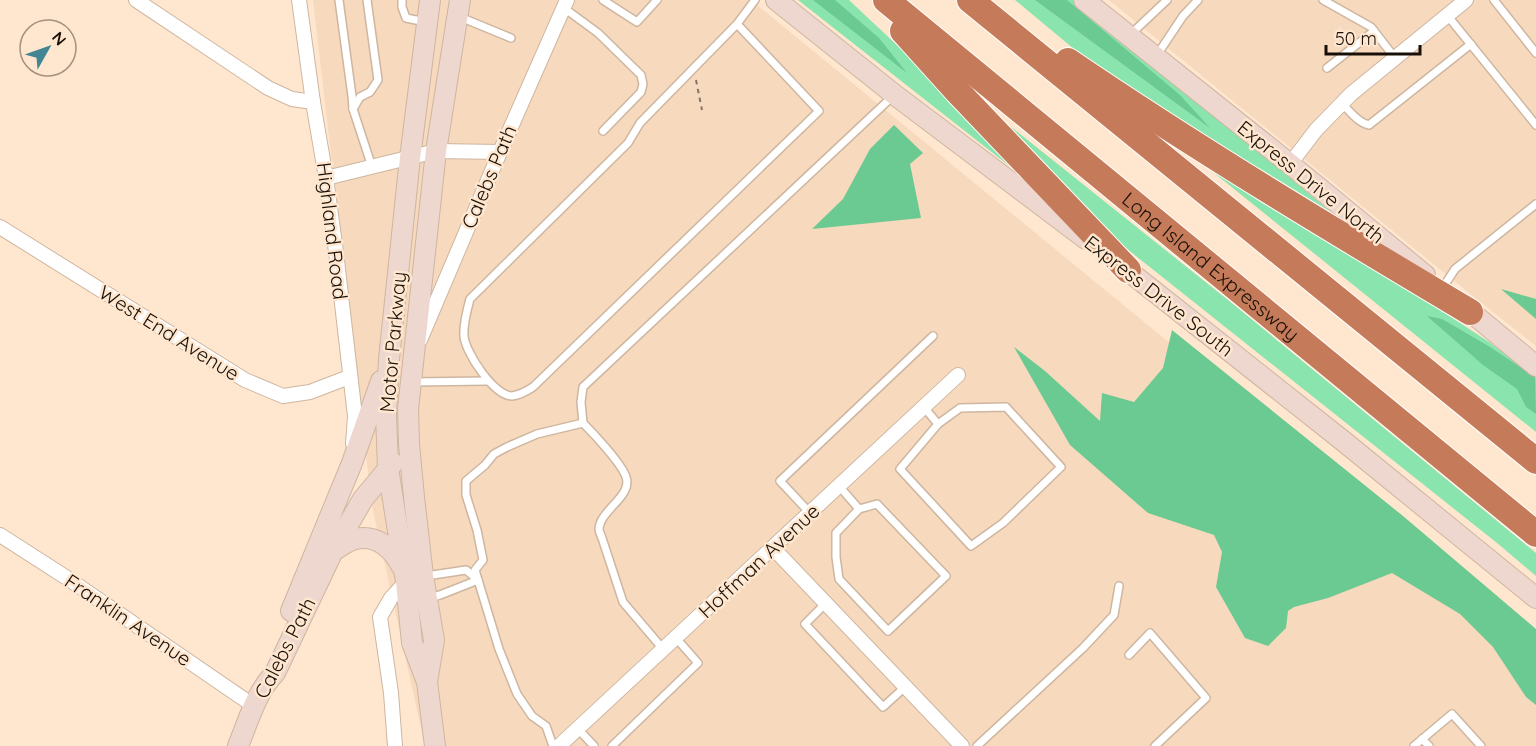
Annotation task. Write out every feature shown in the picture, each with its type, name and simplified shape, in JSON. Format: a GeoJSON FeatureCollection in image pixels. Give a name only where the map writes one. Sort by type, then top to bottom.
{"type":"FeatureCollection","features":[{"type":"Feature","properties":{"kind":"highway"},"geometry":{"type":"LineString","coordinates":[[879,0],[903,32],[957,91],[1128,270]]}},
{"type":"Feature","properties":{"kind":"highway","name":"Long Island Expressway"},"geometry":{"type":"LineString","coordinates":[[886,0],[1536,534]]}},
{"type":"Feature","properties":{"kind":"highway"},"geometry":{"type":"LineString","coordinates":[[970,0],[1536,461]]}},
{"type":"Feature","properties":{"kind":"highway"},"geometry":{"type":"LineString","coordinates":[[984,0],[1069,62],[1143,110],[1335,231],[1470,312]]}},
{"type":"Feature","properties":{"kind":"main road","name":"Motor Parkway"},"geometry":{"type":"LineString","coordinates":[[427,682],[434,640],[427,598],[411,576],[388,468],[386,415],[389,359],[410,158],[430,0]]}},
{"type":"Feature","properties":{"kind":"main road","name":"Express Drive South"},"geometry":{"type":"LineString","coordinates":[[776,0],[895,94],[1128,270],[1536,598]]}},
{"type":"Feature","properties":{"kind":"main road","name":"Express Drive North"},"geometry":{"type":"LineString","coordinates":[[1084,0],[1290,164],[1536,366]]}},
{"type":"Feature","properties":{"kind":"main road","name":"Motor Parkway"},"geometry":{"type":"LineString","coordinates":[[435,746],[427,682],[412,643],[408,409],[436,151],[459,8]]}},
{"type":"Feature","properties":{"kind":"main road"},"geometry":{"type":"LineString","coordinates":[[267,681],[267,669],[352,463],[389,359]]}},
{"type":"Feature","properties":{"kind":"main road","name":"Calebs Path"},"geometry":{"type":"LineString","coordinates":[[238,746],[254,706],[267,681],[275,673],[333,551],[363,499],[409,444]]}},
{"type":"Feature","properties":{"kind":"main road"},"geometry":{"type":"LineString","coordinates":[[333,551],[358,538],[376,540],[396,555],[411,576]]}},
{"type":"Feature","properties":{"kind":"street"},"geometry":{"type":"LineString","coordinates":[[136,0],[268,88],[292,99],[313,102]]}},
{"type":"Feature","properties":{"kind":"street","name":"Highland Road"},"geometry":{"type":"LineString","coordinates":[[299,0],[326,178],[355,416],[352,463]]}},
{"type":"Feature","properties":{"kind":"street"},"geometry":{"type":"LineString","coordinates":[[1290,164],[1316,130],[1351,94],[1466,0]]}},
{"type":"Feature","properties":{"kind":"street","name":"Calebs Path"},"geometry":{"type":"LineString","coordinates":[[414,355],[566,4]]}},
{"type":"Feature","properties":{"kind":"street"},"geometry":{"type":"LineString","coordinates":[[326,178],[436,151],[500,152]]}},
{"type":"Feature","properties":{"kind":"street","name":"West End Avenue"},"geometry":{"type":"LineString","coordinates":[[0,227],[245,380],[283,396],[310,392],[349,377]]}},
{"type":"Feature","properties":{"kind":"street","name":"Hoffman Avenue"},"geometry":{"type":"LineString","coordinates":[[559,746],[958,375]]}},
{"type":"Feature","properties":{"kind":"street","name":"Franklin Avenue"},"geometry":{"type":"LineString","coordinates":[[0,534],[254,706]]}},
{"type":"Feature","properties":{"kind":"street"},"geometry":{"type":"LineString","coordinates":[[773,548],[962,746]]}},
{"type":"Feature","properties":{"kind":"street"},"geometry":{"type":"LineString","coordinates":[[395,746],[391,693],[380,617],[391,598],[411,576]]}},
{"type":"Feature","properties":{"kind":"lane"},"geometry":{"type":"LineString","coordinates":[[339,0],[353,109],[372,167]]}},
{"type":"Feature","properties":{"kind":"lane"},"geometry":{"type":"LineString","coordinates":[[353,109],[360,97],[370,92],[378,80],[367,0]]}},
{"type":"Feature","properties":{"kind":"lane"},"geometry":{"type":"LineString","coordinates":[[402,0],[406,18],[428,23]]}},
{"type":"Feature","properties":{"kind":"lane"},"geometry":{"type":"LineString","coordinates":[[603,0],[637,22],[657,0]]}},
{"type":"Feature","properties":{"kind":"lane"},"geometry":{"type":"LineString","coordinates":[[737,24],[819,111],[533,387],[522,394],[510,396],[500,393],[488,381],[467,349],[464,335],[470,298],[628,143],[640,123],[737,24],[755,0]]}},
{"type":"Feature","properties":{"kind":"lane"},"geometry":{"type":"LineString","coordinates":[[1129,36],[1167,0]]}},
{"type":"Feature","properties":{"kind":"lane"},"geometry":{"type":"LineString","coordinates":[[1155,57],[1183,16],[1198,0]]}},
{"type":"Feature","properties":{"kind":"lane"},"geometry":{"type":"LineString","coordinates":[[1323,0],[1371,27],[1395,57]]}},
{"type":"Feature","properties":{"kind":"lane"},"geometry":{"type":"LineString","coordinates":[[1494,0],[1536,53]]}},
{"type":"Feature","properties":{"kind":"lane"},"geometry":{"type":"LineString","coordinates":[[566,4],[641,75],[643,84],[641,92],[603,131]]}},
{"type":"Feature","properties":{"kind":"lane"},"geometry":{"type":"LineString","coordinates":[[459,8],[511,38]]}},
{"type":"Feature","properties":{"kind":"lane"},"geometry":{"type":"LineString","coordinates":[[1447,15],[1536,125]]}},
{"type":"Feature","properties":{"kind":"lane"},"geometry":{"type":"LineString","coordinates":[[1327,68],[1374,31]]}},
{"type":"Feature","properties":{"kind":"lane"},"geometry":{"type":"LineString","coordinates":[[1342,104],[1361,122],[1369,125],[1471,44]]}},
{"type":"Feature","properties":{"kind":"lane"},"geometry":{"type":"LineString","coordinates":[[663,650],[623,602],[599,529],[603,519],[626,489],[627,478],[596,436],[583,423],[581,402],[584,387],[895,94]]}},
{"type":"Feature","properties":{"kind":"lane"},"geometry":{"type":"LineString","coordinates":[[1442,289],[1455,269],[1536,204]]}},
{"type":"Feature","properties":{"kind":"lane"},"geometry":{"type":"LineString","coordinates":[[810,513],[780,481],[933,336]]}},
{"type":"Feature","properties":{"kind":"lane"},"geometry":{"type":"LineString","coordinates":[[411,382],[488,381]]}},
{"type":"Feature","properties":{"kind":"lane"},"geometry":{"type":"LineString","coordinates":[[923,406],[938,424]]}},
{"type":"Feature","properties":{"kind":"lane"},"geometry":{"type":"LineString","coordinates":[[1006,407],[1061,467],[1003,523],[971,546],[900,469],[938,424],[960,408],[1006,407]]}},
{"type":"Feature","properties":{"kind":"lane"},"geometry":{"type":"LineString","coordinates":[[559,746],[546,726],[532,716],[517,694],[499,649],[475,570],[483,560],[466,495],[466,481],[494,454],[507,447],[537,435],[583,423]]}},
{"type":"Feature","properties":{"kind":"lane"},"geometry":{"type":"LineString","coordinates":[[839,486],[860,509]]}},
{"type":"Feature","properties":{"kind":"lane"},"geometry":{"type":"LineString","coordinates":[[877,504],[946,576],[888,631],[839,579],[836,533],[860,509],[877,504]]}},
{"type":"Feature","properties":{"kind":"lane"},"geometry":{"type":"LineString","coordinates":[[411,576],[466,570],[478,580]]}},
{"type":"Feature","properties":{"kind":"lane"},"geometry":{"type":"LineString","coordinates":[[427,598],[478,580]]}},
{"type":"Feature","properties":{"kind":"lane"},"geometry":{"type":"LineString","coordinates":[[977,746],[1083,648],[1114,615],[1119,586]]}},
{"type":"Feature","properties":{"kind":"lane"},"geometry":{"type":"LineString","coordinates":[[826,603],[806,624],[884,707],[905,687]]}},
{"type":"Feature","properties":{"kind":"lane"},"geometry":{"type":"LineString","coordinates":[[1129,655],[1150,633],[1206,698],[1155,746]]}},
{"type":"Feature","properties":{"kind":"lane"},"geometry":{"type":"LineString","coordinates":[[612,746],[698,663],[676,638]]}},
{"type":"Feature","properties":{"kind":"lane"},"geometry":{"type":"LineString","coordinates":[[1414,746],[1452,714],[1481,746]]}},
{"type":"Feature","properties":{"kind":"lane"},"geometry":{"type":"LineString","coordinates":[[578,729],[594,746]]}},
{"type":"Feature","properties":{"kind":"lane"},"geometry":{"type":"LineString","coordinates":[[1422,739],[1429,746]]}},
{"type":"Feature","properties":{"kind":"path"},"geometry":{"type":"LineString","coordinates":[[694,74],[702,110]]}},
{"type":"Feature","properties":{"kind":"shaded area"},"geometry":{"type":"Polygon","coordinates":[[[313,0],[751,0],[1536,643],[1536,746],[425,746],[372,506],[313,0]]]}},
{"type":"Feature","properties":{"kind":"shaded area"},"geometry":{"type":"Polygon","coordinates":[[[1109,0],[1536,0],[1536,346],[1474,297],[1109,0]]]}},
{"type":"Feature","properties":{"kind":"green space"},"geometry":{"type":"Polygon","coordinates":[[[798,0],[849,0],[950,95],[1022,176],[798,0]]]}},
{"type":"Feature","properties":{"kind":"green space"},"geometry":{"type":"Polygon","coordinates":[[[813,0],[835,0],[879,38],[907,73],[813,0]]]}},
{"type":"Feature","properties":{"kind":"green space"},"geometry":{"type":"Polygon","coordinates":[[[1015,0],[1074,0],[1345,224],[1217,147],[1074,49],[1015,0]]]}},
{"type":"Feature","properties":{"kind":"green space"},"geometry":{"type":"Polygon","coordinates":[[[1035,0],[1067,0],[1180,95],[1210,128],[1035,0]]]}},
{"type":"Feature","properties":{"kind":"green space"},"geometry":{"type":"Polygon","coordinates":[[[894,125],[923,153],[910,164],[921,218],[812,229],[843,199],[870,149],[894,125]]]}},
{"type":"Feature","properties":{"kind":"green space"},"geometry":{"type":"Polygon","coordinates":[[[1010,126],[1233,304],[1536,553],[1536,576],[1107,233],[1006,129],[1010,126]]]}},
{"type":"Feature","properties":{"kind":"green space"},"geometry":{"type":"Polygon","coordinates":[[[1175,136],[1489,342],[1536,378],[1536,432],[1172,139],[1175,136]]]}},
{"type":"Feature","properties":{"kind":"green space"},"geometry":{"type":"Polygon","coordinates":[[[1501,289],[1536,299],[1536,319],[1501,289]]]}},
{"type":"Feature","properties":{"kind":"green space"},"geometry":{"type":"Polygon","coordinates":[[[1427,316],[1442,319],[1535,377],[1536,414],[1526,407],[1517,389],[1483,365],[1427,316]]]}},
{"type":"Feature","properties":{"kind":"green space"},"geometry":{"type":"Polygon","coordinates":[[[1172,330],[1403,516],[1536,629],[1536,705],[1526,697],[1493,647],[1460,614],[1392,573],[1328,598],[1294,607],[1288,611],[1286,628],[1268,646],[1245,638],[1216,587],[1222,552],[1214,535],[1148,513],[1070,445],[1014,347],[1045,371],[1100,421],[1102,393],[1134,402],[1163,368],[1172,330]]]}}]}
